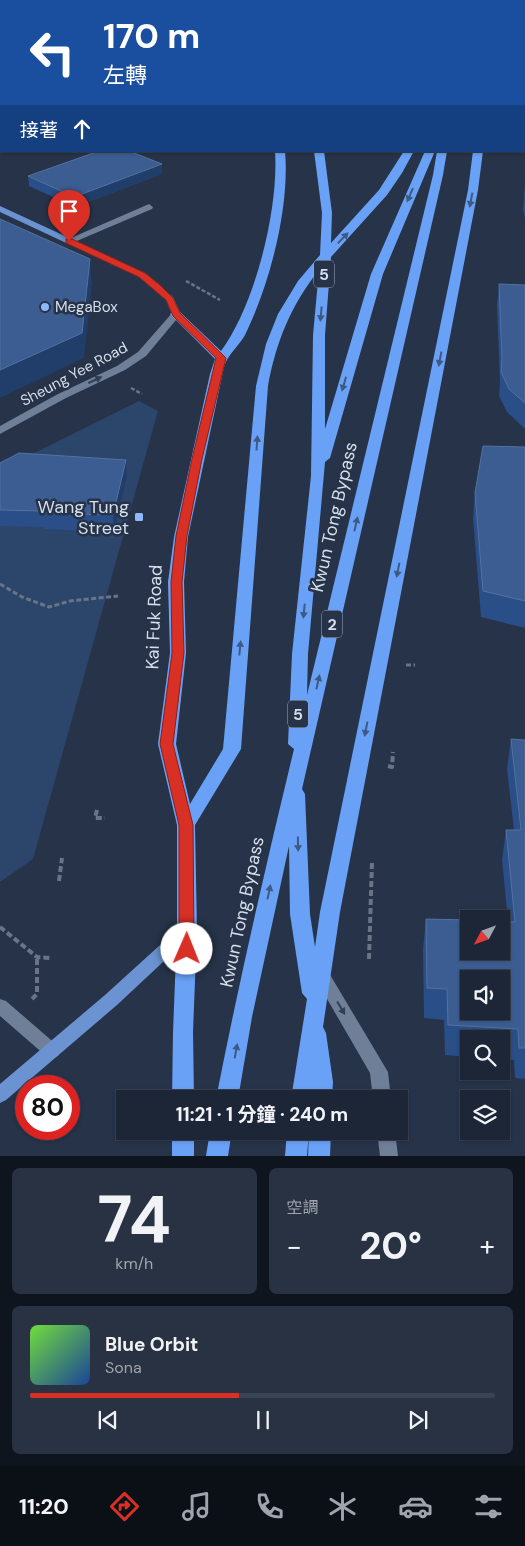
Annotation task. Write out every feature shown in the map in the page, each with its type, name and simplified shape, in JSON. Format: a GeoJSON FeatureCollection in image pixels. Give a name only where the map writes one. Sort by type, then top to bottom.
{"type":"FeatureCollection","features":[{"type":"Feature","properties":{"kind":"highway","name":"Kai Fuk Road"},"geometry":{"type":"LineString","coordinates":[[183,1090],[182,1032],[187,930],[186,825],[166,744],[178,653],[176,582],[184,519],[221,358],[238,336],[253,299],[277,212],[282,163],[280,152]]}},
{"type":"Feature","properties":{"kind":"highway","name":"5"},"geometry":{"type":"LineString","coordinates":[[319,152],[326,213],[325,271],[319,335],[318,476],[300,654],[296,754],[300,914],[307,951],[322,1090]]}},
{"type":"Feature","properties":{"kind":"highway"},"geometry":{"type":"LineString","coordinates":[[186,825],[232,749],[262,386],[276,331],[290,303],[308,277],[380,198],[396,176],[408,152]]}},
{"type":"Feature","properties":{"kind":"highway"},"geometry":{"type":"LineString","coordinates":[[318,476],[376,274],[430,152]]}},
{"type":"Feature","properties":{"kind":"highway","name":"Kwun Tong Bypass"},"geometry":{"type":"LineString","coordinates":[[229,1090],[271,882],[434,194],[442,152]]}},
{"type":"Feature","properties":{"kind":"highway"},"geometry":{"type":"LineString","coordinates":[[303,1090],[330,912],[473,190],[478,152]]}},
{"type":"Feature","properties":{"kind":"highway"},"geometry":{"type":"LineString","coordinates":[[176,314],[221,358]]}},
{"type":"Feature","properties":{"kind":"highway"},"geometry":{"type":"LineString","coordinates":[[183,1140],[183,1156]]}},
{"type":"Feature","properties":{"kind":"highway"},"geometry":{"type":"LineString","coordinates":[[217,1156],[220,1140]]}},
{"type":"Feature","properties":{"kind":"highway"},"geometry":{"type":"LineString","coordinates":[[296,1156],[297,1140]]}},
{"type":"Feature","properties":{"kind":"highway"},"geometry":{"type":"LineString","coordinates":[[319,1156],[320,1140]]}},
{"type":"Feature","properties":{"kind":"main road"},"geometry":{"type":"LineString","coordinates":[[0,209],[142,275],[170,299],[176,314]]}},
{"type":"Feature","properties":{"kind":"main road"},"geometry":{"type":"LineString","coordinates":[[0,1095],[187,930]]}},
{"type":"Feature","properties":{"kind":"street"},"geometry":{"type":"LineString","coordinates":[[69,241],[149,207]]}},
{"type":"Feature","properties":{"kind":"street","name":"Sheung Yee Road"},"geometry":{"type":"LineString","coordinates":[[0,431],[62,396],[120,368],[142,354],[176,314]]}},
{"type":"Feature","properties":{"kind":"street"},"geometry":{"type":"LineString","coordinates":[[307,951],[379,1072],[381,1090]]}},
{"type":"Feature","properties":{"kind":"street"},"geometry":{"type":"LineString","coordinates":[[0,1006],[52,1051]]}},
{"type":"Feature","properties":{"kind":"street"},"geometry":{"type":"LineString","coordinates":[[387,1140],[389,1156]]}},
{"type":"Feature","properties":{"kind":"path"},"geometry":{"type":"LineString","coordinates":[[0,584],[22,598],[49,607],[70,601],[118,596]]}},
{"type":"Feature","properties":{"kind":"path"},"geometry":{"type":"LineString","coordinates":[[392,767],[393,752]]}},
{"type":"Feature","properties":{"kind":"path"},"geometry":{"type":"LineString","coordinates":[[96,810],[95,818],[105,818]]}},
{"type":"Feature","properties":{"kind":"path"},"geometry":{"type":"LineString","coordinates":[[59,881],[62,858]]}},
{"type":"Feature","properties":{"kind":"path"},"geometry":{"type":"LineString","coordinates":[[0,927],[37,957],[50,958]]}},
{"type":"Feature","properties":{"kind":"shaded area"},"geometry":{"type":"Polygon","coordinates":[[[139,401],[158,411],[33,859],[0,882],[0,470],[139,401]]]}},
{"type":"Feature","properties":{"kind":"building"},"geometry":{"type":"Polygon","coordinates":[[[96,152],[132,152],[162,164],[74,197],[28,176],[96,152]]]}},
{"type":"Feature","properties":{"kind":"building","name":"MegaBox"},"geometry":{"type":"Polygon","coordinates":[[[0,219],[90,259],[82,333],[0,370],[0,219]]]}},
{"type":"Feature","properties":{"kind":"building"},"geometry":{"type":"Polygon","coordinates":[[[499,284],[525,285],[525,403],[509,389],[501,372],[499,284]]]}},
{"type":"Feature","properties":{"kind":"building"},"geometry":{"type":"Polygon","coordinates":[[[483,446],[525,447],[525,601],[483,591],[475,493],[483,446]]]}},
{"type":"Feature","properties":{"kind":"building"},"geometry":{"type":"Polygon","coordinates":[[[19,453],[126,460],[113,515],[0,510],[0,463],[19,453]]]}},
{"type":"Feature","properties":{"kind":"building"},"geometry":{"type":"Polygon","coordinates":[[[511,739],[525,740],[525,1048],[519,1048],[518,1029],[448,1025],[447,989],[427,988],[426,919],[460,920],[460,960],[510,960],[510,922],[515,922],[506,830],[521,830],[511,739]]]}},
{"type":"Feature","properties":{"kind":"place","name":"MegaBox"},"geometry":{"type":"Point","coordinates":[45,307]}},
{"type":"Feature","properties":{"kind":"place","name":"Wang Tung Street"},"geometry":{"type":"Point","coordinates":[139,517]}},
{"type":"Feature","properties":{"kind":"route"},"geometry":{"type":"LineString","coordinates":[[69,241],[142,275],[170,299],[176,314],[221,358],[181,536],[176,582],[178,653],[166,744],[186,825],[187,949]]}}]}
